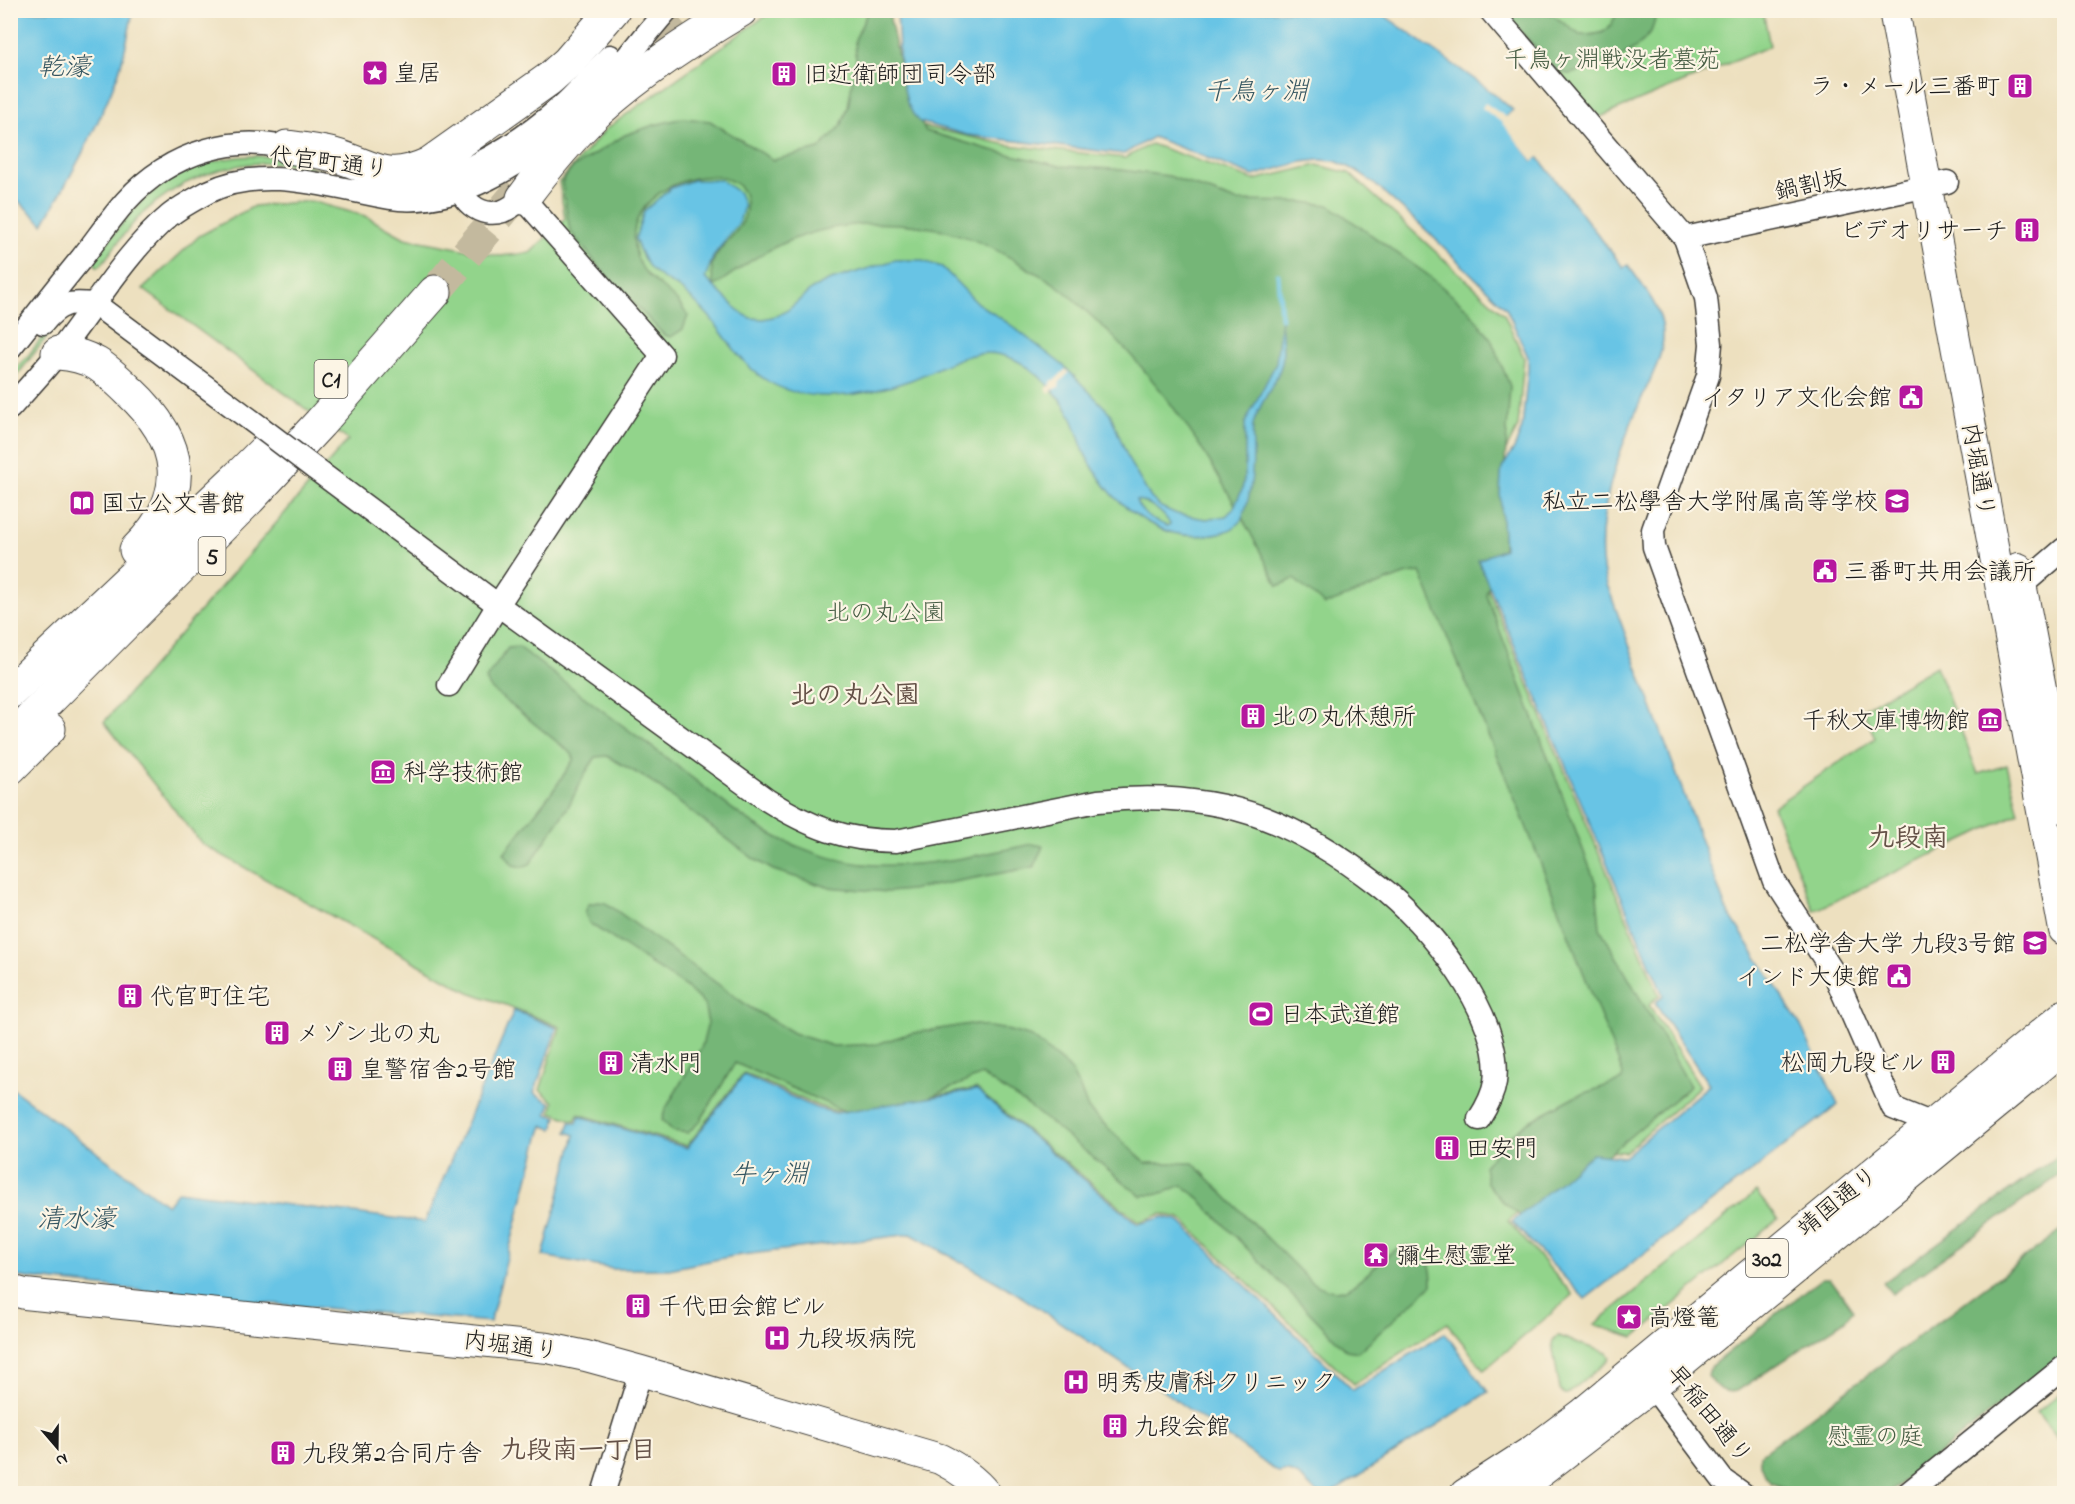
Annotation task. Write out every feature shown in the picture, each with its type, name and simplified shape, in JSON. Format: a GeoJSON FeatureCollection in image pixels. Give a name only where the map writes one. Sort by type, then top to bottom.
{"type":"FeatureCollection","features":[{"type":"Feature","properties":{"kind":"highway"},"geometry":{"type":"LineString","coordinates":[[287,147],[334,155],[387,174],[400,174],[429,164],[459,168],[568,62],[614,10]]}},
{"type":"Feature","properties":{"kind":"highway"},"geometry":{"type":"LineString","coordinates":[[523,198],[556,156],[599,111],[660,63],[741,10]]}},
{"type":"Feature","properties":{"kind":"highway","name":"C1"},"geometry":{"type":"LineString","coordinates":[[10,692],[70,657],[249,499],[321,423],[428,285],[238,477]]}},
{"type":"Feature","properties":{"kind":"highway"},"geometry":{"type":"LineString","coordinates":[[10,674],[70,657],[147,538],[159,524],[167,510],[172,493],[174,478],[170,446],[144,404],[96,362],[74,354],[58,353]]}},
{"type":"Feature","properties":{"kind":"highway","name":"5"},"geometry":{"type":"LineString","coordinates":[[10,714],[70,657],[238,477]]}},
{"type":"Feature","properties":{"kind":"highway","name":"C1"},"geometry":{"type":"LineString","coordinates":[[10,739],[70,657]]}},
{"type":"Feature","properties":{"kind":"highway","name":"5"},"geometry":{"type":"LineString","coordinates":[[10,768],[70,657]]}},
{"type":"Feature","properties":{"kind":"main road","name":"内堀通り"},"geometry":{"type":"LineString","coordinates":[[1894,10],[1937,184],[2022,585],[2064,808]]}},
{"type":"Feature","properties":{"kind":"main road","name":"内堀通り"},"geometry":{"type":"LineString","coordinates":[[1913,10],[1937,184],[2064,930]]}},
{"type":"Feature","properties":{"kind":"main road","name":"靖国通り"},"geometry":{"type":"LineString","coordinates":[[1512,1494],[1645,1377],[1788,1241],[2064,1015]]}},
{"type":"Feature","properties":{"kind":"main road","name":"靖国通り"},"geometry":{"type":"LineString","coordinates":[[1464,1494],[1645,1377],[2064,1048]]}},
{"type":"Feature","properties":{"kind":"main road","name":"内堀通り"},"geometry":{"type":"LineString","coordinates":[[10,1290],[25,1294],[504,1342],[586,1356],[639,1379],[922,1471],[948,1483],[961,1494]]}},
{"type":"Feature","properties":{"kind":"main road","name":"内堀通り"},"geometry":{"type":"LineString","coordinates":[[10,1309],[505,1359],[639,1379],[940,1459],[960,1469],[986,1494]]}},
{"type":"Feature","properties":{"kind":"street","name":"代官町通り"},"geometry":{"type":"LineString","coordinates":[[10,408],[58,353],[144,241],[170,215],[210,191],[238,182],[267,178],[392,198],[436,197],[459,168],[485,160],[519,140],[563,105],[652,10]]}},
{"type":"Feature","properties":{"kind":"street","name":"代官町通り"},"geometry":{"type":"LineString","coordinates":[[459,168],[510,166],[549,139],[572,120],[668,10]]}},
{"type":"Feature","properties":{"kind":"street"},"geometry":{"type":"LineString","coordinates":[[1490,10],[1685,238],[1706,298],[1711,344],[1708,376],[1653,530],[1654,547],[1774,881],[1834,975],[1893,1108],[1933,1124]]}},
{"type":"Feature","properties":{"kind":"street","name":"代官町通り"},"geometry":{"type":"LineString","coordinates":[[10,348],[125,201],[160,172],[207,149],[235,144],[287,147]]}},
{"type":"Feature","properties":{"kind":"street"},"geometry":{"type":"LineString","coordinates":[[449,685],[498,605],[662,355],[523,198],[504,211],[493,213],[474,208],[467,202],[459,168]]}},
{"type":"Feature","properties":{"kind":"street","name":"鍋割坂"},"geometry":{"type":"LineString","coordinates":[[1685,238],[1937,184]]}},
{"type":"Feature","properties":{"kind":"street"},"geometry":{"type":"LineString","coordinates":[[10,357],[28,341],[52,311],[61,305],[73,302],[95,304],[498,605],[767,800],[797,819],[820,829],[870,841],[896,841],[1098,801],[1130,797],[1172,798],[1211,804],[1262,818],[1328,849],[1379,885],[1416,920],[1441,949],[1475,1002],[1488,1030],[1494,1050],[1495,1068],[1495,1082],[1491,1096],[1479,1119]]}},
{"type":"Feature","properties":{"kind":"street"},"geometry":{"type":"LineString","coordinates":[[2022,585],[2064,549]]}},
{"type":"Feature","properties":{"kind":"street"},"geometry":{"type":"LineString","coordinates":[[1907,1494],[2064,1367]]}},
{"type":"Feature","properties":{"kind":"street","name":"早稲田通り"},"geometry":{"type":"LineString","coordinates":[[1645,1377],[1722,1486],[1743,1494]]}},
{"type":"Feature","properties":{"kind":"street"},"geometry":{"type":"LineString","coordinates":[[603,1494],[639,1379]]}},
{"type":"Feature","properties":{"kind":"green space","name":"北の丸公園"},"geometry":{"type":"Polygon","coordinates":[[[776,11],[888,11],[897,75],[916,125],[1008,145],[1125,158],[1151,144],[1254,180],[1317,165],[1349,173],[1504,314],[1524,358],[1518,427],[1499,464],[1475,559],[1659,995],[1649,1005],[1700,1086],[1625,1152],[1593,1151],[1508,1221],[1573,1295],[1484,1370],[1447,1323],[1354,1384],[1180,1218],[1162,1214],[1139,1222],[976,1089],[836,1111],[818,1106],[744,1073],[687,1146],[578,1114],[575,1121],[551,1112],[554,1102],[540,1090],[560,1027],[469,992],[202,844],[104,722],[348,440],[143,289],[199,236],[254,206],[311,201],[365,216],[405,238],[500,256],[530,253],[565,219],[559,182],[606,129],[764,17],[776,11]]]}},
{"type":"Feature","properties":{"kind":"green space"},"geometry":{"type":"Polygon","coordinates":[[[868,11],[891,11],[890,19],[911,106],[926,131],[987,149],[1060,166],[1113,169],[1169,176],[1236,201],[1302,202],[1329,205],[1428,275],[1468,309],[1491,339],[1510,386],[1503,547],[1486,594],[1596,884],[1600,928],[1690,1086],[1533,1218],[1519,1215],[1500,1199],[1487,1183],[1484,1166],[1510,1136],[1528,1122],[1572,1098],[1622,1080],[1623,1074],[1526,826],[1420,572],[1404,575],[1325,605],[1294,579],[1278,586],[1218,475],[1172,405],[1146,372],[1118,341],[1064,291],[1049,280],[982,243],[934,228],[884,224],[843,226],[804,235],[780,244],[750,261],[713,287],[712,264],[721,248],[743,221],[746,202],[739,186],[722,178],[701,177],[678,183],[657,195],[641,213],[634,235],[642,268],[651,279],[677,301],[688,316],[683,329],[671,337],[664,335],[601,269],[570,231],[562,182],[572,168],[625,135],[654,125],[683,118],[710,121],[773,160],[819,149],[841,126],[848,107],[856,59],[855,40],[868,11]]]}},
{"type":"Feature","properties":{"kind":"green space","name":"千鳥ヶ淵戦没者墓苑"},"geometry":{"type":"Polygon","coordinates":[[[1497,11],[1763,11],[1770,46],[1600,117],[1497,11]]]}},
{"type":"Feature","properties":{"kind":"green space"},"geometry":{"type":"Polygon","coordinates":[[[1502,11],[1547,11],[1580,35],[1605,31],[1618,11],[1657,11],[1650,33],[1634,49],[1613,60],[1570,74],[1562,73],[1554,68],[1502,11]]]}},
{"type":"Feature","properties":{"kind":"green space"},"geometry":{"type":"Polygon","coordinates":[[[255,156],[283,157],[322,170],[278,163],[254,164],[236,166],[202,176],[170,192],[156,202],[131,225],[102,264],[98,267],[95,264],[94,260],[124,220],[156,189],[210,162],[255,156]]]}},
{"type":"Feature","properties":{"kind":"green space"},"geometry":{"type":"Polygon","coordinates":[[[60,313],[64,315],[11,383],[11,372],[28,356],[60,313]]]}},
{"type":"Feature","properties":{"kind":"green space"},"geometry":{"type":"Polygon","coordinates":[[[519,647],[732,809],[755,825],[797,846],[860,864],[895,865],[954,859],[1032,844],[1043,846],[1034,867],[910,890],[888,892],[827,887],[773,870],[754,859],[649,780],[607,756],[596,757],[568,807],[530,864],[522,867],[513,865],[504,853],[555,788],[574,759],[572,754],[490,688],[486,679],[508,648],[519,647]]]}},
{"type":"Feature","properties":{"kind":"green space"},"geometry":{"type":"Polygon","coordinates":[[[1936,666],[1978,774],[2007,765],[2019,813],[1814,911],[1773,807],[1875,738],[1863,709],[1936,666]]]}},
{"type":"Feature","properties":{"kind":"green space"},"geometry":{"type":"Polygon","coordinates":[[[606,903],[751,1008],[793,1033],[833,1046],[877,1044],[908,1034],[970,1024],[1003,1029],[1032,1037],[1069,1068],[1088,1109],[1146,1163],[1193,1163],[1311,1282],[1332,1291],[1346,1289],[1396,1249],[1407,1246],[1412,1247],[1427,1259],[1432,1285],[1358,1352],[1346,1350],[1195,1195],[1182,1185],[1166,1192],[1141,1196],[1029,1106],[982,1075],[901,1109],[846,1112],[735,1063],[701,1120],[688,1133],[673,1131],[662,1120],[665,1110],[702,1046],[708,1023],[704,1004],[686,987],[589,923],[585,912],[589,904],[606,903]]]}},
{"type":"Feature","properties":{"kind":"green space"},"geometry":{"type":"Polygon","coordinates":[[[2064,1151],[2064,1172],[1892,1294],[1883,1283],[2064,1151]]]}},
{"type":"Feature","properties":{"kind":"green space"},"geometry":{"type":"Polygon","coordinates":[[[1756,1192],[1778,1219],[1634,1337],[1594,1325],[1756,1192]]]}},
{"type":"Feature","properties":{"kind":"green space","name":"慰霊の庭"},"geometry":{"type":"Polygon","coordinates":[[[2064,1228],[2064,1354],[1889,1493],[1798,1493],[1771,1483],[1760,1464],[1760,1455],[2064,1228]]]}},
{"type":"Feature","properties":{"kind":"green space"},"geometry":{"type":"Polygon","coordinates":[[[1822,1278],[1830,1278],[1853,1310],[1844,1321],[1737,1391],[1727,1392],[1717,1387],[1708,1376],[1711,1366],[1822,1278]]]}},
{"type":"Feature","properties":{"kind":"green space"},"geometry":{"type":"Polygon","coordinates":[[[1558,1336],[1607,1353],[1610,1357],[1567,1394],[1560,1389],[1552,1344],[1554,1338],[1558,1336]]]}},
{"type":"Feature","properties":{"kind":"green space"},"geometry":{"type":"Polygon","coordinates":[[[2064,1390],[2064,1447],[2037,1412],[2064,1390]]]}},
{"type":"Feature","properties":{"kind":"water","name":"乾濠"},"geometry":{"type":"Polygon","coordinates":[[[10,11],[133,11],[123,59],[102,113],[84,151],[43,224],[11,194],[10,11]]]}},
{"type":"Feature","properties":{"kind":"water","name":"千鳥ヶ淵"},"geometry":{"type":"Polygon","coordinates":[[[897,11],[1378,11],[1484,86],[1513,110],[1502,121],[1533,161],[1538,157],[1623,267],[1628,265],[1655,306],[1662,324],[1663,342],[1655,369],[1623,443],[1609,489],[1602,535],[1605,579],[1726,909],[1801,1026],[1838,1105],[1585,1299],[1512,1222],[1592,1154],[1624,1157],[1709,1085],[1655,1003],[1663,995],[1478,560],[1504,549],[1500,493],[1502,468],[1514,449],[1522,428],[1528,357],[1506,308],[1425,229],[1371,181],[1335,161],[1301,162],[1253,176],[1153,137],[1124,154],[967,135],[920,122],[907,102],[900,70],[897,11]]]}},
{"type":"Feature","properties":{"kind":"water"},"geometry":{"type":"Polygon","coordinates":[[[693,180],[721,180],[739,193],[744,206],[739,223],[714,255],[705,278],[741,313],[751,318],[763,319],[777,316],[788,310],[812,289],[828,281],[895,260],[919,260],[942,267],[977,303],[1008,323],[1064,366],[1110,413],[1130,463],[1151,498],[1161,507],[1177,514],[1206,519],[1226,516],[1233,509],[1242,490],[1245,473],[1245,423],[1276,363],[1281,318],[1283,358],[1280,371],[1255,417],[1251,485],[1242,518],[1228,531],[1192,536],[1176,534],[1147,522],[1120,502],[1100,478],[1085,453],[1071,417],[1054,391],[1030,369],[999,354],[986,353],[960,358],[893,386],[875,391],[836,396],[797,393],[763,378],[740,357],[708,315],[679,288],[654,272],[642,255],[635,239],[644,211],[671,188],[693,180]],[[1136,500],[1148,516],[1167,526],[1170,524],[1156,509],[1136,500]]]}},
{"type":"Feature","properties":{"kind":"water","name":"清水濠"},"geometry":{"type":"Polygon","coordinates":[[[514,1010],[557,1028],[534,1093],[551,1103],[547,1114],[557,1117],[553,1129],[543,1126],[540,1134],[490,1322],[217,1299],[11,1276],[10,1087],[167,1205],[178,1191],[425,1222],[514,1010]]]}},
{"type":"Feature","properties":{"kind":"water","name":"牛ヶ淵"},"geometry":{"type":"Polygon","coordinates":[[[744,1075],[816,1108],[836,1113],[976,1090],[1138,1224],[1163,1217],[1178,1220],[1353,1390],[1445,1333],[1488,1392],[1332,1493],[1317,1493],[1295,1474],[1279,1473],[1157,1387],[1011,1290],[911,1234],[734,1256],[669,1269],[613,1269],[543,1256],[575,1135],[567,1132],[570,1122],[577,1123],[579,1116],[687,1148],[744,1075]]]}},
{"type":"Feature","properties":{"kind":"pier"},"geometry":{"type":"Polygon","coordinates":[[[1485,103],[1506,117],[1515,109],[1516,112],[1505,122],[1533,157],[1541,155],[1533,161],[1501,122],[1482,108],[1485,103]]]}},
{"type":"Feature","properties":{"kind":"pier"},"geometry":{"type":"Polygon","coordinates":[[[1066,369],[1069,373],[1060,382],[1059,387],[1049,393],[1046,389],[1051,381],[1066,369]]]}},
{"type":"Feature","properties":{"kind":"waterway"},"geometry":{"type":"LineString","coordinates":[[1278,274],[1281,318]]}},
{"type":"Feature","properties":{"kind":"tunnel"},"geometry":{"type":"LineString","coordinates":[[622,77],[662,35],[692,10]]}},
{"type":"Feature","properties":{"kind":"tunnel"},"geometry":{"type":"LineString","coordinates":[[435,292],[521,189]]}},
{"type":"Feature","properties":{"kind":"place","name":"皇居"},"geometry":{"type":"Point","coordinates":[375,73]}},
{"type":"Feature","properties":{"kind":"place","name":"旧近衛師団司令部"},"geometry":{"type":"Point","coordinates":[784,74]}},
{"type":"Feature","properties":{"kind":"place","name":"ラ・メール三番町"},"geometry":{"type":"Point","coordinates":[2020,86]}},
{"type":"Feature","properties":{"kind":"place","name":"ビデオリサーチ"},"geometry":{"type":"Point","coordinates":[2027,230]}},
{"type":"Feature","properties":{"kind":"place","name":"イタリア文化会館"},"geometry":{"type":"Point","coordinates":[1911,397]}},
{"type":"Feature","properties":{"kind":"place","name":"私立二松學舎大学附属高等学校"},"geometry":{"type":"Point","coordinates":[1897,501]}},
{"type":"Feature","properties":{"kind":"place","name":"国立公文書館"},"geometry":{"type":"Point","coordinates":[82,503]}},
{"type":"Feature","properties":{"kind":"place","name":"三番町共用会議所"},"geometry":{"type":"Point","coordinates":[1825,571]}},
{"type":"Feature","properties":{"kind":"place","name":"北の丸休憩所"},"geometry":{"type":"Point","coordinates":[1253,716]}},
{"type":"Feature","properties":{"kind":"place","name":"千秋文庫博物館"},"geometry":{"type":"Point","coordinates":[1990,720]}},
{"type":"Feature","properties":{"kind":"place","name":"科学技術館"},"geometry":{"type":"Point","coordinates":[383,772]}},
{"type":"Feature","properties":{"kind":"place","name":"二松学舎大学 九段3号館"},"geometry":{"type":"Point","coordinates":[2035,943]}},
{"type":"Feature","properties":{"kind":"place","name":"インド大使館"},"geometry":{"type":"Point","coordinates":[1899,976]}},
{"type":"Feature","properties":{"kind":"place","name":"代官町住宅"},"geometry":{"type":"Point","coordinates":[130,996]}},
{"type":"Feature","properties":{"kind":"place","name":"日本武道館"},"geometry":{"type":"Point","coordinates":[1261,1014]}},
{"type":"Feature","properties":{"kind":"place","name":"メゾン北の丸"},"geometry":{"type":"Point","coordinates":[277,1033]}},
{"type":"Feature","properties":{"kind":"place","name":"松岡九段ビル"},"geometry":{"type":"Point","coordinates":[1943,1062]}},
{"type":"Feature","properties":{"kind":"place","name":"清水門"},"geometry":{"type":"Point","coordinates":[611,1063]}},
{"type":"Feature","properties":{"kind":"place","name":"皇警宿舎2号館"},"geometry":{"type":"Point","coordinates":[340,1069]}},
{"type":"Feature","properties":{"kind":"place","name":"田安門"},"geometry":{"type":"Point","coordinates":[1447,1148]}},
{"type":"Feature","properties":{"kind":"place","name":"彌生慰霊堂"},"geometry":{"type":"Point","coordinates":[1376,1255]}},
{"type":"Feature","properties":{"kind":"place","name":"千代田会館ビル"},"geometry":{"type":"Point","coordinates":[638,1306]}},
{"type":"Feature","properties":{"kind":"place","name":"高燈篭"},"geometry":{"type":"Point","coordinates":[1629,1317]}},
{"type":"Feature","properties":{"kind":"place","name":"九段坂病院"},"geometry":{"type":"Point","coordinates":[777,1338]}},
{"type":"Feature","properties":{"kind":"place","name":"明秀皮膚科クリニック"},"geometry":{"type":"Point","coordinates":[1076,1382]}},
{"type":"Feature","properties":{"kind":"place","name":"九段会館"},"geometry":{"type":"Point","coordinates":[1115,1426]}},
{"type":"Feature","properties":{"kind":"place","name":"九段第2合同庁舎"},"geometry":{"type":"Point","coordinates":[283,1453]}},
{"type":"Feature","properties":{"kind":"district","name":"北の丸公園"},"geometry":{"type":"Point","coordinates":[855,694]}},
{"type":"Feature","properties":{"kind":"district","name":"九段南"},"geometry":{"type":"Point","coordinates":[1908,837]}},
{"type":"Feature","properties":{"kind":"district","name":"九段南一丁目"},"geometry":{"type":"Point","coordinates":[578,1449]}}]}
